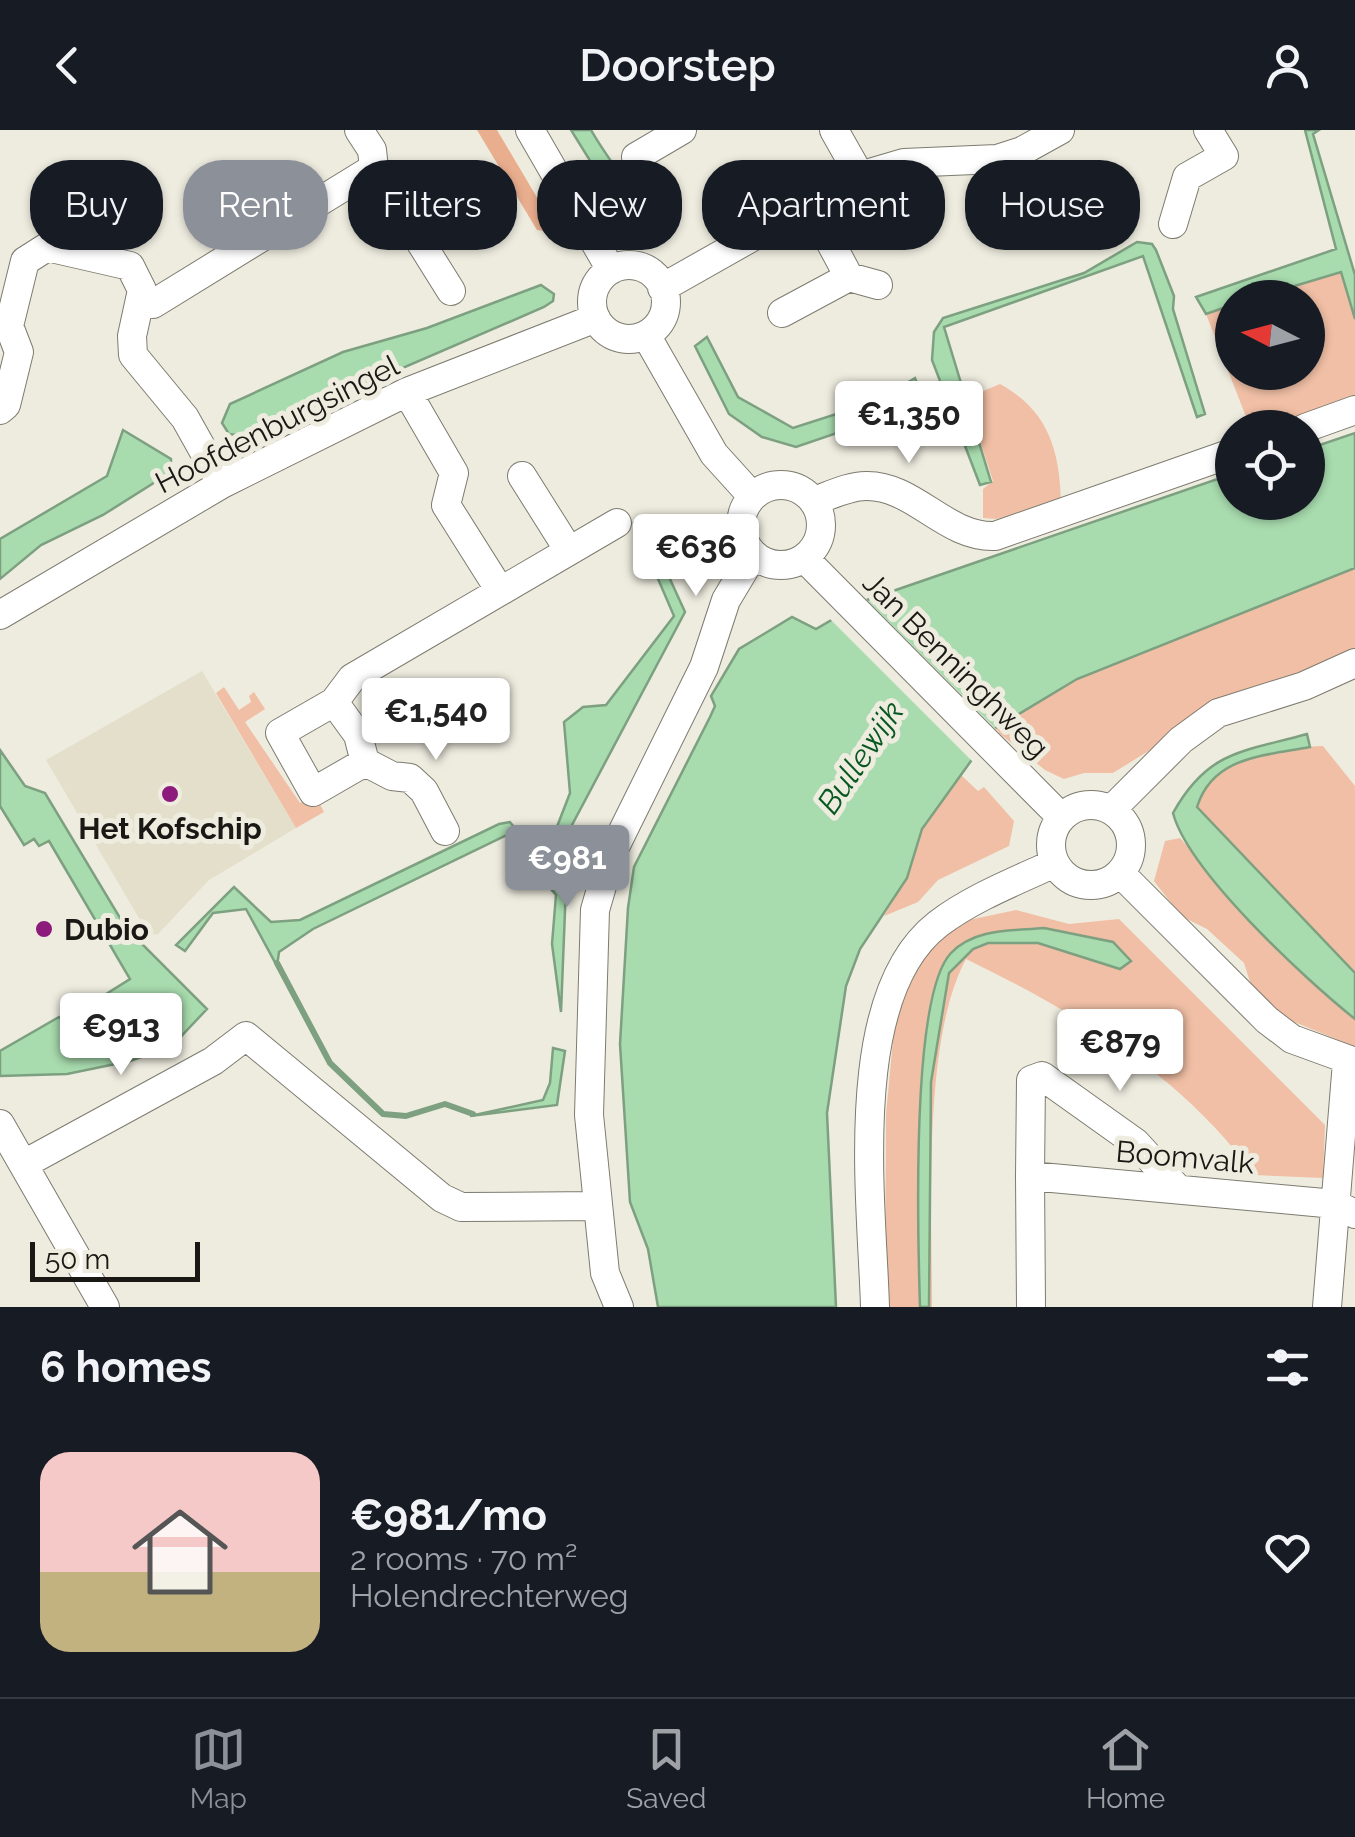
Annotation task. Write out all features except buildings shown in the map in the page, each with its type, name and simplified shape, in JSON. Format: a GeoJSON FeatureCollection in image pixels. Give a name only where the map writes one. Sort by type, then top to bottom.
{"type":"FeatureCollection","features":[{"type":"Feature","properties":{"kind":"street"},"geometry":{"type":"LineString","coordinates":[[359,130],[372,150],[373,160]]}},
{"type":"Feature","properties":{"kind":"street"},"geometry":{"type":"LineString","coordinates":[[530,130],[611,270]]}},
{"type":"Feature","properties":{"kind":"street"},"geometry":{"type":"LineString","coordinates":[[636,157],[682,130]]}},
{"type":"Feature","properties":{"kind":"street"},"geometry":{"type":"LineString","coordinates":[[834,130],[851,160]]}},
{"type":"Feature","properties":{"kind":"street"},"geometry":{"type":"LineString","coordinates":[[945,160],[997,158],[1022,151],[1060,130]]}},
{"type":"Feature","properties":{"kind":"street"},"geometry":{"type":"LineString","coordinates":[[1172,224],[1188,177],[1224,156],[1208,130]]}},
{"type":"Feature","properties":{"kind":"street"},"geometry":{"type":"LineString","coordinates":[[140,301],[153,304],[348,184]]}},
{"type":"Feature","properties":{"kind":"street"},"geometry":{"type":"LineString","coordinates":[[0,410],[6,406],[19,352],[4,329],[25,261],[47,247],[130,266],[142,290],[133,356],[185,418],[222,484]]}},
{"type":"Feature","properties":{"kind":"street"},"geometry":{"type":"LineString","coordinates":[[425,250],[451,291]]}},
{"type":"Feature","properties":{"kind":"street"},"geometry":{"type":"LineString","coordinates":[[662,288],[732,250]]}},
{"type":"Feature","properties":{"kind":"street"},"geometry":{"type":"LineString","coordinates":[[835,250],[849,277]]}},
{"type":"Feature","properties":{"kind":"street"},"geometry":{"type":"LineString","coordinates":[[637,266],[662,288],[663,316],[646,335],[624,339],[613,336],[596,318],[593,296],[611,270],[637,266]]}},
{"type":"Feature","properties":{"kind":"street"},"geometry":{"type":"LineString","coordinates":[[782,312],[849,277],[878,285]]}},
{"type":"Feature","properties":{"kind":"street","name":"Hoofdenburgsingel"},"geometry":{"type":"LineString","coordinates":[[0,615],[222,484],[408,392],[596,318]]}},
{"type":"Feature","properties":{"kind":"street"},"geometry":{"type":"LineString","coordinates":[[646,335],[714,454],[752,496]]}},
{"type":"Feature","properties":{"kind":"street"},"geometry":{"type":"LineString","coordinates":[[408,392],[454,473],[446,505],[499,589]]}},
{"type":"Feature","properties":{"kind":"street"},"geometry":{"type":"LineString","coordinates":[[1325,421],[1355,410]]}},
{"type":"Feature","properties":{"kind":"street"},"geometry":{"type":"LineString","coordinates":[[814,501],[854,487],[884,488],[969,532],[996,536],[1215,459]]}},
{"type":"Feature","properties":{"kind":"street"},"geometry":{"type":"LineString","coordinates":[[522,476],[568,549]]}},
{"type":"Feature","properties":{"kind":"street"},"geometry":{"type":"LineString","coordinates":[[784,484],[814,501],[820,513],[820,538],[804,558],[778,565],[754,555],[741,532],[744,507],[752,496],[761,489],[784,484]]}},
{"type":"Feature","properties":{"kind":"street"},"geometry":{"type":"LineString","coordinates":[[365,762],[313,792],[280,733],[334,702],[352,678],[499,589],[617,524]]}},
{"type":"Feature","properties":{"kind":"street"},"geometry":{"type":"LineString","coordinates":[[619,1307],[605,1273],[590,1114],[595,910],[610,855],[704,667],[726,600],[754,555]]}},
{"type":"Feature","properties":{"kind":"street","name":"Jan Benninghweg"},"geometry":{"type":"LineString","coordinates":[[804,558],[1061,817]]}},
{"type":"Feature","properties":{"kind":"street"},"geometry":{"type":"LineString","coordinates":[[1111,810],[1181,740],[1218,713],[1304,686],[1355,663]]}},
{"type":"Feature","properties":{"kind":"street"},"geometry":{"type":"LineString","coordinates":[[334,702],[358,735],[365,762],[392,776],[410,778],[424,792],[445,831]]}},
{"type":"Feature","properties":{"kind":"street"},"geometry":{"type":"LineString","coordinates":[[1085,804],[1111,810],[1121,817],[1131,840],[1131,852],[1120,873],[1110,881],[1085,885],[1072,881],[1054,863],[1052,831],[1061,817],[1085,804]]}},
{"type":"Feature","properties":{"kind":"street"},"geometry":{"type":"LineString","coordinates":[[875,1307],[870,1140],[878,1047],[889,993],[913,950],[938,924],[1054,863]]}},
{"type":"Feature","properties":{"kind":"street"},"geometry":{"type":"LineString","coordinates":[[1120,873],[1267,1020],[1292,1039],[1351,1062],[1345,1209],[1327,1307]]}},
{"type":"Feature","properties":{"kind":"street"},"geometry":{"type":"LineString","coordinates":[[24,1164],[213,1061],[246,1036],[442,1198],[460,1207],[598,1206]]}},
{"type":"Feature","properties":{"kind":"street"},"geometry":{"type":"LineString","coordinates":[[1031,1307],[1032,1080],[1042,1076],[1076,1096],[1136,1143],[1178,1189]]}},
{"type":"Feature","properties":{"kind":"street"},"geometry":{"type":"LineString","coordinates":[[0,1124],[105,1307]]}},
{"type":"Feature","properties":{"kind":"street","name":"Boomvalk"},"geometry":{"type":"LineString","coordinates":[[1030,1176],[1345,1209]]}},
{"type":"Feature","properties":{"kind":"shaded area"},"geometry":{"type":"Polygon","coordinates":[[[477,130],[497,130],[515,160],[495,160],[477,130]]]}},
{"type":"Feature","properties":{"kind":"shaded area"},"geometry":{"type":"Polygon","coordinates":[[[517,164],[537,198],[537,230],[517,197],[517,164]]]}},
{"type":"Feature","properties":{"kind":"shaded area"},"geometry":{"type":"Polygon","coordinates":[[[1341,272],[1355,319],[1355,404],[1325,413],[1325,410],[1243,410],[1236,390],[1325,390],[1325,280],[1314,280],[1341,272]]]}},
{"type":"Feature","properties":{"kind":"shaded area"},"geometry":{"type":"Polygon","coordinates":[[[1215,311],[1215,337],[1206,314],[1215,311]]]}},
{"type":"Feature","properties":{"kind":"shaded area"},"geometry":{"type":"Polygon","coordinates":[[[1000,384],[1041,420],[1058,467],[1061,505],[996,519],[983,518],[983,489],[993,481],[966,398],[1000,384]]]}},
{"type":"Feature","properties":{"kind":"shaded area"},"geometry":{"type":"Polygon","coordinates":[[[1355,568],[1355,650],[1163,742],[1113,773],[1084,773],[1064,779],[1045,770],[994,729],[1077,679],[1355,568]]]}},
{"type":"Feature","properties":{"kind":"shaded area","name":"Het Kofschip"},"geometry":{"type":"Polygon","coordinates":[[[202,671],[296,828],[209,880],[158,934],[149,935],[46,760],[202,671]]]}},
{"type":"Feature","properties":{"kind":"shaded area"},"geometry":{"type":"Polygon","coordinates":[[[224,687],[239,710],[251,702],[249,696],[254,692],[265,709],[245,722],[300,803],[316,797],[324,812],[296,828],[216,693],[224,687]]]}},
{"type":"Feature","properties":{"kind":"shaded area"},"geometry":{"type":"Polygon","coordinates":[[[1323,746],[1355,786],[1355,973],[1197,807],[1205,790],[1231,766],[1266,753],[1323,746]]]}},
{"type":"Feature","properties":{"kind":"shaded area"},"geometry":{"type":"Polygon","coordinates":[[[961,775],[978,791],[984,787],[1014,821],[1009,846],[938,880],[918,902],[884,916],[907,878],[922,829],[961,775]]]}},
{"type":"Feature","properties":{"kind":"shaded area"},"geometry":{"type":"Polygon","coordinates":[[[1180,838],[1279,949],[1355,1019],[1355,1047],[1280,1016],[1252,988],[1244,963],[1207,929],[1181,916],[1154,881],[1165,841],[1180,838]]]}},
{"type":"Feature","properties":{"kind":"shaded area"},"geometry":{"type":"Polygon","coordinates":[[[1016,910],[1069,924],[1119,919],[1325,1125],[1323,1178],[1254,1175],[1194,1107],[1124,1049],[1047,1001],[966,959],[952,993],[936,1080],[931,1177],[932,1307],[885,1307],[886,1114],[897,999],[936,941],[964,921],[1016,910]]]}},
{"type":"Feature","properties":{"kind":"water"},"geometry":{"type":"Polygon","coordinates":[[[571,130],[591,130],[610,160],[590,160],[571,130]]]}},
{"type":"Feature","properties":{"kind":"water"},"geometry":{"type":"Polygon","coordinates":[[[1305,130],[1319,130],[1313,134],[1355,275],[1355,319],[1341,272],[1314,280],[1246,280],[1336,249],[1305,130]]]}},
{"type":"Feature","properties":{"kind":"water"},"geometry":{"type":"Polygon","coordinates":[[[1140,242],[1152,244],[1174,296],[1173,309],[1205,414],[1197,417],[1143,256],[944,327],[991,482],[980,485],[932,360],[934,332],[943,318],[1084,273],[1123,250],[1140,250],[1140,242]]]}},
{"type":"Feature","properties":{"kind":"water"},"geometry":{"type":"Polygon","coordinates":[[[541,285],[554,294],[553,301],[544,307],[245,436],[229,434],[222,423],[230,404],[343,352],[427,328],[541,285]]]}},
{"type":"Feature","properties":{"kind":"water"},"geometry":{"type":"Polygon","coordinates":[[[1215,290],[1215,311],[1206,314],[1196,297],[1215,290]]]}},
{"type":"Feature","properties":{"kind":"water"},"geometry":{"type":"Polygon","coordinates":[[[707,337],[738,397],[793,428],[877,401],[915,378],[925,403],[796,447],[762,437],[729,414],[695,346],[707,337]]]}},
{"type":"Feature","properties":{"kind":"water"},"geometry":{"type":"Polygon","coordinates":[[[123,430],[171,459],[171,472],[103,515],[41,545],[0,579],[0,539],[107,476],[123,430]]]}},
{"type":"Feature","properties":{"kind":"water","name":"Bullewijk"},"geometry":{"type":"Polygon","coordinates":[[[1355,433],[1355,568],[1077,679],[994,729],[922,829],[907,878],[860,949],[846,986],[827,1113],[836,1307],[658,1307],[648,1249],[630,1202],[620,1044],[628,908],[634,867],[715,706],[711,696],[739,649],[792,617],[816,629],[864,601],[1215,480],[1215,520],[1325,520],[1325,443],[1355,433]]]}},
{"type":"Feature","properties":{"kind":"water"},"geometry":{"type":"Polygon","coordinates":[[[643,520],[685,612],[572,825],[559,863],[566,886],[561,1012],[552,944],[556,895],[544,881],[527,872],[507,835],[313,929],[279,952],[277,966],[246,909],[213,913],[185,951],[176,945],[234,887],[271,922],[300,920],[499,824],[510,822],[543,863],[570,793],[564,722],[583,707],[606,705],[674,616],[634,523],[643,520]]]}},
{"type":"Feature","properties":{"kind":"water"},"geometry":{"type":"Polygon","coordinates":[[[1307,734],[1310,747],[1258,756],[1228,768],[1215,777],[1197,807],[1355,973],[1355,1019],[1308,979],[1224,893],[1183,837],[1173,813],[1186,792],[1214,765],[1246,750],[1307,734]]]}},
{"type":"Feature","properties":{"kind":"water"},"geometry":{"type":"Polygon","coordinates":[[[0,750],[25,786],[45,793],[126,928],[207,1009],[172,1046],[130,1061],[67,1074],[0,1076],[0,1051],[59,1017],[63,1021],[130,979],[49,841],[39,846],[34,839],[24,845],[0,806],[0,750]]]}},
{"type":"Feature","properties":{"kind":"water"},"geometry":{"type":"Polygon","coordinates":[[[1044,928],[1113,942],[1131,961],[1120,969],[1038,943],[988,943],[973,949],[949,973],[931,1082],[929,1307],[920,1307],[919,1122],[929,1017],[938,978],[951,953],[971,939],[994,932],[1044,928]]]}},
{"type":"Feature","properties":{"kind":"water"},"geometry":{"type":"Polygon","coordinates":[[[553,1048],[565,1051],[557,1105],[470,1116],[543,1100],[550,1083],[553,1048]]]}},
{"type":"Feature","properties":{"kind":"pier"},"geometry":{"type":"Polygon","coordinates":[[[863,596],[999,732],[975,764],[826,615],[863,596]]]}},
{"type":"Feature","properties":{"kind":"waterway"},"geometry":{"type":"LineString","coordinates":[[277,963],[330,1063],[383,1114],[406,1116],[445,1104],[473,1114]]}},
{"type":"Feature","properties":{"kind":"place","name":"Het Kofschip"},"geometry":{"type":"Point","coordinates":[170,794]}},
{"type":"Feature","properties":{"kind":"place","name":"Dubio"},"geometry":{"type":"Point","coordinates":[44,929]}}]}
